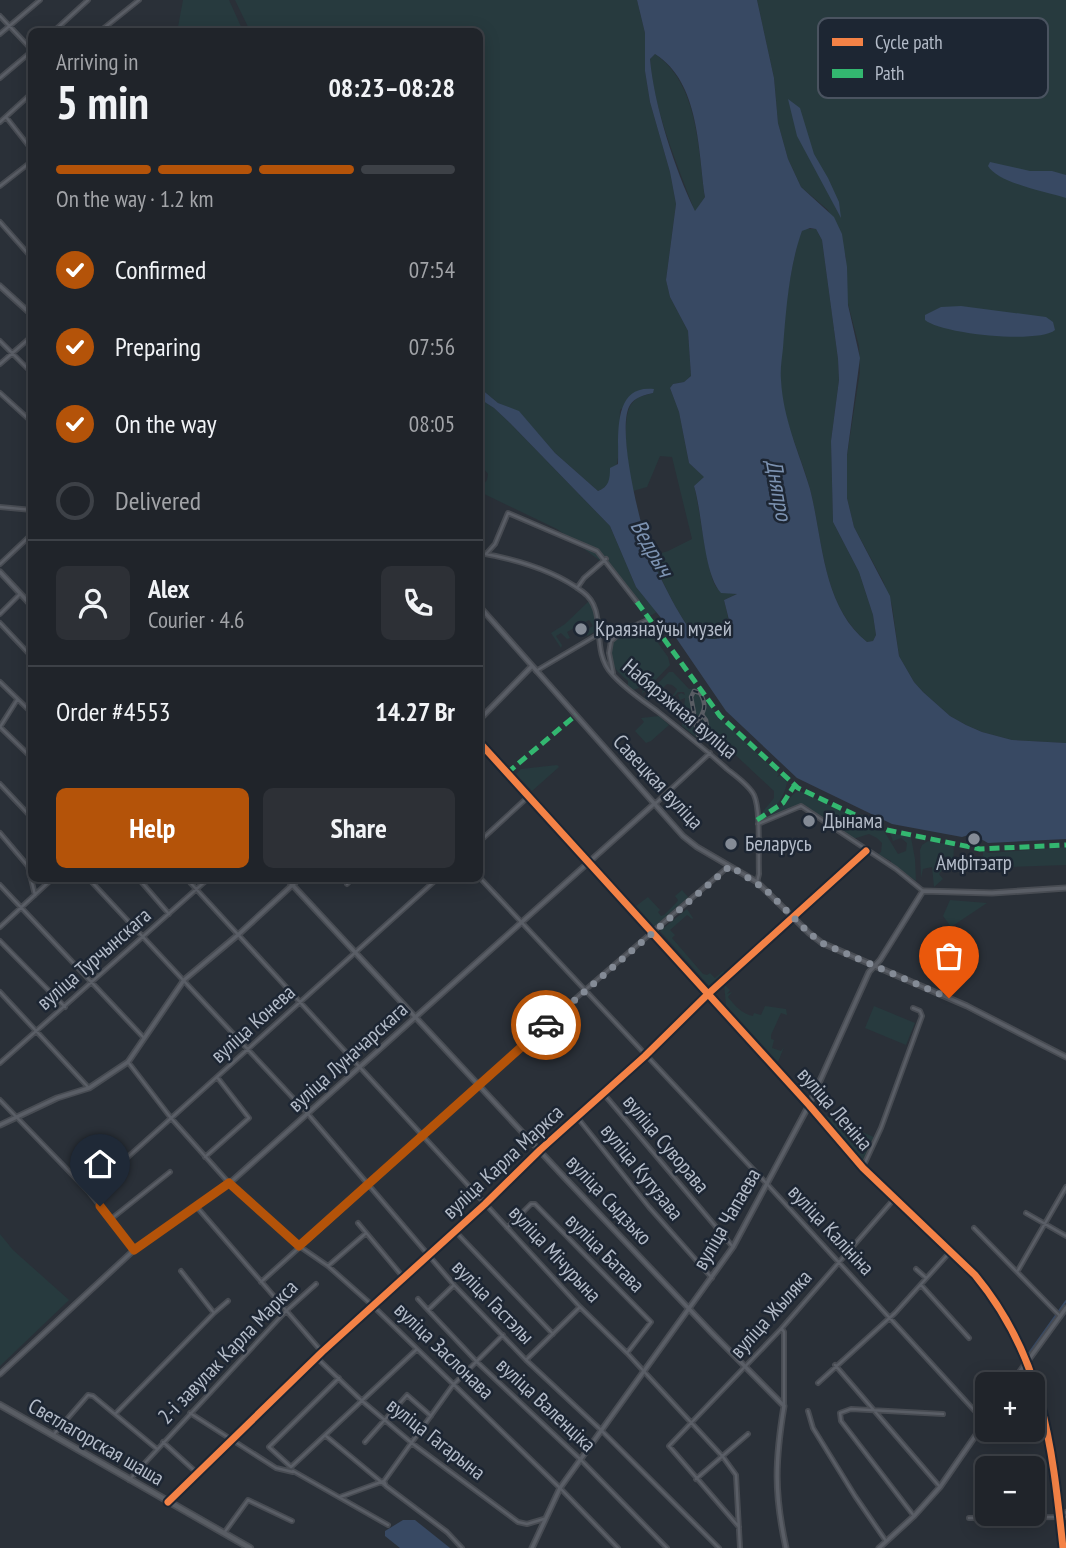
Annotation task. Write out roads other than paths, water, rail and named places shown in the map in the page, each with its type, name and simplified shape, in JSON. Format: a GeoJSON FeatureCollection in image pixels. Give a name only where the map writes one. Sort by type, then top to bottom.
{"type":"FeatureCollection","features":[{"type":"Feature","properties":{"kind":"main road","name":"Светлагорская шаша"},"geometry":{"type":"LineString","coordinates":[[0,1405],[250,1548]]}},
{"type":"Feature","properties":{"kind":"street"},"geometry":{"type":"LineString","coordinates":[[0,34],[40,0]]}},
{"type":"Feature","properties":{"kind":"street"},"geometry":{"type":"LineString","coordinates":[[57,28],[88,0]]}},
{"type":"Feature","properties":{"kind":"street"},"geometry":{"type":"LineString","coordinates":[[104,28],[139,0]]}},
{"type":"Feature","properties":{"kind":"street"},"geometry":{"type":"LineString","coordinates":[[0,16],[28,47]]}},
{"type":"Feature","properties":{"kind":"street"},"geometry":{"type":"LineString","coordinates":[[0,78],[28,54]]}},
{"type":"Feature","properties":{"kind":"street"},"geometry":{"type":"LineString","coordinates":[[0,122],[28,97]]}},
{"type":"Feature","properties":{"kind":"street"},"geometry":{"type":"LineString","coordinates":[[6,117],[28,145]]}},
{"type":"Feature","properties":{"kind":"street"},"geometry":{"type":"LineString","coordinates":[[0,186],[28,164]]}},
{"type":"Feature","properties":{"kind":"street"},"geometry":{"type":"LineString","coordinates":[[0,222],[28,253]]}},
{"type":"Feature","properties":{"kind":"street"},"geometry":{"type":"LineString","coordinates":[[0,286],[28,311]]}},
{"type":"Feature","properties":{"kind":"street"},"geometry":{"type":"LineString","coordinates":[[0,364],[28,339]]}},
{"type":"Feature","properties":{"kind":"street"},"geometry":{"type":"LineString","coordinates":[[0,341],[28,369]]}},
{"type":"Feature","properties":{"kind":"street"},"geometry":{"type":"LineString","coordinates":[[0,393],[28,418]]}},
{"type":"Feature","properties":{"kind":"street"},"geometry":{"type":"LineString","coordinates":[[0,507],[28,510]]}},
{"type":"Feature","properties":{"kind":"street"},"geometry":{"type":"LineString","coordinates":[[486,554],[495,544],[508,513],[597,551],[606,559],[637,602]]}},
{"type":"Feature","properties":{"kind":"street"},"geometry":{"type":"LineString","coordinates":[[0,564],[28,537]]}},
{"type":"Feature","properties":{"kind":"street","name":"Набярэжная вуліца"},"geometry":{"type":"LineString","coordinates":[[483,554],[542,570],[585,593],[595,604],[597,635],[605,665],[614,676],[710,753],[751,790],[756,802],[758,824],[757,882]]}},
{"type":"Feature","properties":{"kind":"street"},"geometry":{"type":"LineString","coordinates":[[577,588],[584,578],[606,559]]}},
{"type":"Feature","properties":{"kind":"street"},"geometry":{"type":"LineString","coordinates":[[0,572],[28,602]]}},
{"type":"Feature","properties":{"kind":"street"},"geometry":{"type":"LineString","coordinates":[[0,614],[20,594]]}},
{"type":"Feature","properties":{"kind":"street","name":"Савецкая вуліца"},"geometry":{"type":"LineString","coordinates":[[483,610],[689,841],[757,882],[822,943],[967,1006],[1066,1057]]}},
{"type":"Feature","properties":{"kind":"street"},"geometry":{"type":"LineString","coordinates":[[614,676],[608,653],[611,641],[624,630],[649,620]]}},
{"type":"Feature","properties":{"kind":"street"},"geometry":{"type":"LineString","coordinates":[[0,623],[28,653]]}},
{"type":"Feature","properties":{"kind":"street"},"geometry":{"type":"LineString","coordinates":[[536,670],[597,635]]}},
{"type":"Feature","properties":{"kind":"street"},"geometry":{"type":"LineString","coordinates":[[483,716],[532,666]]}},
{"type":"Feature","properties":{"kind":"street"},"geometry":{"type":"LineString","coordinates":[[0,682],[28,710]]}},
{"type":"Feature","properties":{"kind":"street"},"geometry":{"type":"LineString","coordinates":[[17,700],[0,727],[28,754]]}},
{"type":"Feature","properties":{"kind":"street","name":"вуліца Леніна"},"geometry":{"type":"LineString","coordinates":[[483,746],[863,1168],[988,1290],[1028,1360],[1045,1416],[1063,1548]]}},
{"type":"Feature","properties":{"kind":"street","name":"вуліца Луначарскага"},"geometry":{"type":"LineString","coordinates":[[0,1374],[134,1250],[229,1183],[309,1114],[710,753]]}},
{"type":"Feature","properties":{"kind":"street"},"geometry":{"type":"LineString","coordinates":[[0,784],[28,814]]}},
{"type":"Feature","properties":{"kind":"street"},"geometry":{"type":"LineString","coordinates":[[483,838],[529,796]]}},
{"type":"Feature","properties":{"kind":"street"},"geometry":{"type":"LineString","coordinates":[[758,824],[801,806],[896,869],[923,891],[992,893],[1066,888]]}},
{"type":"Feature","properties":{"kind":"street"},"geometry":{"type":"LineString","coordinates":[[0,834],[28,866]]}},
{"type":"Feature","properties":{"kind":"street","name":"вуліца Карла Маркса"},"geometry":{"type":"LineString","coordinates":[[168,1502],[372,1305],[866,851]]}},
{"type":"Feature","properties":{"kind":"street"},"geometry":{"type":"LineString","coordinates":[[261,1282],[584,990],[730,866]]}},
{"type":"Feature","properties":{"kind":"street","name":"вуліца Калініна"},"geometry":{"type":"LineString","coordinates":[[483,881],[975,1408]]}},
{"type":"Feature","properties":{"kind":"street"},"geometry":{"type":"LineString","coordinates":[[32,882],[35,895]]}},
{"type":"Feature","properties":{"kind":"street"},"geometry":{"type":"LineString","coordinates":[[0,926],[49,882]]}},
{"type":"Feature","properties":{"kind":"street","name":"вуліца Гастэлы"},"geometry":{"type":"LineString","coordinates":[[92,882],[309,1114],[454,1285],[526,1360],[601,1430],[719,1548]]}},
{"type":"Feature","properties":{"kind":"street"},"geometry":{"type":"LineString","coordinates":[[141,882],[169,914]]}},
{"type":"Feature","properties":{"kind":"street","name":"вуліца Мічурына"},"geometry":{"type":"LineString","coordinates":[[190,882],[580,1307],[627,1353],[723,1457],[736,1475],[740,1548]]}},
{"type":"Feature","properties":{"kind":"street","name":"вуліца Турчынскага"},"geometry":{"type":"LineString","coordinates":[[0,1063],[205,882]]}},
{"type":"Feature","properties":{"kind":"street","name":"вуліца Сыдзько"},"geometry":{"type":"LineString","coordinates":[[289,882],[689,1309],[784,1406]]}},
{"type":"Feature","properties":{"kind":"street"},"geometry":{"type":"LineString","coordinates":[[0,1125],[63,1095],[89,1088],[128,1062],[184,980],[296,882]]}},
{"type":"Feature","properties":{"kind":"street","name":"вуліца Конева"},"geometry":{"type":"LineString","coordinates":[[89,1192],[434,882]]}},
{"type":"Feature","properties":{"kind":"street"},"geometry":{"type":"LineString","coordinates":[[0,885],[145,1038]]}},
{"type":"Feature","properties":{"kind":"street","name":"вуліца Чапаева"},"geometry":{"type":"LineString","coordinates":[[532,1548],[560,1488],[733,1247],[809,1105],[869,972],[923,891]]}},
{"type":"Feature","properties":{"kind":"street"},"geometry":{"type":"LineString","coordinates":[[0,941],[65,1007]]}},
{"type":"Feature","properties":{"kind":"street"},"geometry":{"type":"LineString","coordinates":[[0,992],[89,1088]]}},
{"type":"Feature","properties":{"kind":"street"},"geometry":{"type":"LineString","coordinates":[[863,1168],[881,1128],[922,1016],[920,1011],[913,1008]]}},
{"type":"Feature","properties":{"kind":"street","name":"вуліца Заслонава"},"geometry":{"type":"LineString","coordinates":[[128,1062],[171,1118],[229,1183],[299,1246],[328,1266],[372,1305],[618,1548]]}},
{"type":"Feature","properties":{"kind":"street"},"geometry":{"type":"LineString","coordinates":[[205,1157],[249,1118],[217,1077]]}},
{"type":"Feature","properties":{"kind":"street","name":"вуліца Суворава"},"geometry":{"type":"LineString","coordinates":[[603,1093],[733,1247]]}},
{"type":"Feature","properties":{"kind":"street"},"geometry":{"type":"LineString","coordinates":[[0,1100],[89,1192],[134,1250]]}},
{"type":"Feature","properties":{"kind":"street","name":"вуліца Кутузава"},"geometry":{"type":"LineString","coordinates":[[577,1117],[649,1207],[712,1278]]}},
{"type":"Feature","properties":{"kind":"street"},"geometry":{"type":"LineString","coordinates":[[111,1220],[170,1172]]}},
{"type":"Feature","properties":{"kind":"street"},"geometry":{"type":"LineString","coordinates":[[1016,1273],[1066,1187]]}},
{"type":"Feature","properties":{"kind":"street","name":"вуліца Жыляка"},"geometry":{"type":"LineString","coordinates":[[696,1479],[669,1446],[781,1329],[894,1199]]}},
{"type":"Feature","properties":{"kind":"street","name":"вуліца Батава"},"geometry":{"type":"LineString","coordinates":[[507,1227],[531,1203],[535,1205],[651,1322],[627,1353]]}},
{"type":"Feature","properties":{"kind":"street"},"geometry":{"type":"LineString","coordinates":[[196,1206],[322,1352]]}},
{"type":"Feature","properties":{"kind":"street"},"geometry":{"type":"LineString","coordinates":[[1026,1213],[1066,1236]]}},
{"type":"Feature","properties":{"kind":"street"},"geometry":{"type":"LineString","coordinates":[[358,1223],[403,1277]]}},
{"type":"Feature","properties":{"kind":"street"},"geometry":{"type":"LineString","coordinates":[[974,1228],[1060,1316]]}},
{"type":"Feature","properties":{"kind":"street"},"geometry":{"type":"LineString","coordinates":[[455,1231],[553,1334]]}},
{"type":"Feature","properties":{"kind":"street"},"geometry":{"type":"LineString","coordinates":[[328,1266],[365,1234]]}},
{"type":"Feature","properties":{"kind":"street"},"geometry":{"type":"LineString","coordinates":[[818,1383],[889,1316],[950,1252]]}},
{"type":"Feature","properties":{"kind":"street"},"geometry":{"type":"LineString","coordinates":[[916,1269],[925,1278]]}},
{"type":"Feature","properties":{"kind":"street"},"geometry":{"type":"LineString","coordinates":[[181,1271],[214,1313]]}},
{"type":"Feature","properties":{"kind":"street","name":"2-і завулак Карла Маркса"},"geometry":{"type":"LineString","coordinates":[[129,1480],[286,1311],[316,1284]]}},
{"type":"Feature","properties":{"kind":"street"},"geometry":{"type":"LineString","coordinates":[[921,1284],[969,1338]]}},
{"type":"Feature","properties":{"kind":"street"},"geometry":{"type":"LineString","coordinates":[[428,1310],[454,1285]]}},
{"type":"Feature","properties":{"kind":"street","name":"вуліца Валенціка"},"geometry":{"type":"LineString","coordinates":[[418,1299],[477,1362],[580,1459],[667,1548]]}},
{"type":"Feature","properties":{"kind":"street"},"geometry":{"type":"LineString","coordinates":[[114,1414],[228,1301]]}},
{"type":"Feature","properties":{"kind":"street"},"geometry":{"type":"LineString","coordinates":[[526,1360],[580,1307]]}},
{"type":"Feature","properties":{"kind":"street"},"geometry":{"type":"LineString","coordinates":[[1020,1372],[1066,1308]]}},
{"type":"Feature","properties":{"kind":"street"},"geometry":{"type":"LineString","coordinates":[[781,1329],[784,1332],[784,1406],[775,1475],[786,1548]]}},
{"type":"Feature","properties":{"kind":"street"},"geometry":{"type":"LineString","coordinates":[[340,1497],[384,1481],[453,1385],[503,1335]]}},
{"type":"Feature","properties":{"kind":"street"},"geometry":{"type":"LineString","coordinates":[[292,1470],[361,1400],[416,1350]]}},
{"type":"Feature","properties":{"kind":"street","name":"вуліца Гагарына"},"geometry":{"type":"LineString","coordinates":[[317,1358],[413,1444],[518,1522],[527,1524],[544,1519]]}},
{"type":"Feature","properties":{"kind":"street"},"geometry":{"type":"LineString","coordinates":[[835,1365],[940,1487]]}},
{"type":"Feature","properties":{"kind":"street"},"geometry":{"type":"LineString","coordinates":[[339,1378],[269,1447],[292,1470],[388,1525]]}},
{"type":"Feature","properties":{"kind":"street","name":"2-і завулак Карла Маркса"},"geometry":{"type":"LineString","coordinates":[[53,1435],[88,1395],[93,1396],[157,1449]]}},
{"type":"Feature","properties":{"kind":"street"},"geometry":{"type":"LineString","coordinates":[[365,1442],[407,1395],[431,1416]]}},
{"type":"Feature","properties":{"kind":"street"},"geometry":{"type":"LineString","coordinates":[[914,1516],[841,1421],[840,1413],[851,1409],[943,1414]]}},
{"type":"Feature","properties":{"kind":"street"},"geometry":{"type":"LineString","coordinates":[[808,1411],[813,1428],[886,1541]]}},
{"type":"Feature","properties":{"kind":"street"},"geometry":{"type":"LineString","coordinates":[[190,1413],[276,1468],[292,1470]]}},
{"type":"Feature","properties":{"kind":"street"},"geometry":{"type":"LineString","coordinates":[[739,1527],[696,1479],[748,1434]]}},
{"type":"Feature","properties":{"kind":"street"},"geometry":{"type":"LineString","coordinates":[[326,1436],[379,1483],[447,1532],[463,1548]]}},
{"type":"Feature","properties":{"kind":"street"},"geometry":{"type":"LineString","coordinates":[[879,1548],[914,1516],[940,1487],[975,1436]]}},
{"type":"Feature","properties":{"kind":"street","name":"2-і завулак Карла Маркса"},"geometry":{"type":"LineString","coordinates":[[163,1443],[198,1474]]}},
{"type":"Feature","properties":{"kind":"street"},"geometry":{"type":"LineString","coordinates":[[384,1481],[386,1486]]}},
{"type":"Feature","properties":{"kind":"street"},"geometry":{"type":"LineString","coordinates":[[224,1533],[248,1500],[292,1521]]}},
{"type":"Feature","properties":{"kind":"street"},"geometry":{"type":"LineString","coordinates":[[969,1517],[1060,1517],[1066,1514]]}},
{"type":"Feature","properties":{"kind":"water","name":"Дняпро"},"geometry":{"type":"Polygon","coordinates":[[[637,0],[757,0],[774,78],[778,123],[788,159],[801,187],[834,217],[842,234],[847,267],[848,305],[860,358],[847,455],[847,498],[854,527],[890,596],[899,656],[923,692],[950,716],[966,725],[1012,740],[1066,743],[1066,839],[988,843],[972,834],[962,837],[892,824],[797,778],[726,711],[670,629],[636,587],[610,526],[510,423],[483,401],[483,390],[498,403],[519,411],[555,453],[598,491],[608,482],[610,468],[618,464],[619,427],[624,403],[640,390],[654,389],[653,393],[632,402],[626,418],[632,484],[649,551],[657,571],[690,629],[706,638],[716,639],[724,635],[729,620],[724,600],[737,594],[721,593],[710,572],[694,486],[704,477],[689,463],[679,412],[670,388],[691,376],[688,331],[670,297],[666,280],[676,204],[650,102],[645,71],[645,33],[637,0]],[[655,54],[650,59],[661,116],[673,157],[695,211],[705,197],[698,139],[689,99],[670,66],[655,54]],[[816,229],[802,231],[791,274],[781,368],[782,394],[788,422],[810,489],[826,571],[841,610],[852,627],[867,642],[873,641],[876,635],[873,615],[859,572],[833,522],[831,441],[839,380],[838,359],[822,240],[816,229]]]}},
{"type":"Feature","properties":{"kind":"water"},"geometry":{"type":"Polygon","coordinates":[[[788,99],[800,108],[814,154],[839,202],[841,218],[797,136],[788,99]]]}},
{"type":"Feature","properties":{"kind":"water"},"geometry":{"type":"Polygon","coordinates":[[[990,162],[1030,171],[1052,171],[1066,175],[1066,198],[1002,177],[988,166],[990,162]]]}},
{"type":"Feature","properties":{"kind":"water"},"geometry":{"type":"Polygon","coordinates":[[[961,306],[1046,317],[1053,322],[1055,330],[1030,336],[990,336],[950,329],[925,320],[925,315],[941,307],[961,306]]]}},
{"type":"Feature","properties":{"kind":"water"},"geometry":{"type":"Polygon","coordinates":[[[403,1520],[415,1520],[450,1548],[400,1548],[385,1536],[385,1531],[403,1520]]]}},
{"type":"Feature","properties":{"kind":"waterway"},"geometry":{"type":"LineString","coordinates":[[1029,1353],[1066,1301]]}},
{"type":"Feature","properties":{"kind":"railway"},"geometry":{"type":"LineString","coordinates":[[703,716],[702,716],[690,726],[684,722],[694,713],[691,697],[694,691],[700,693],[704,703],[704,710],[700,717],[698,721],[696,726],[698,735],[703,737],[708,733],[703,716]]}},
{"type":"Feature","properties":{"kind":"place","name":"Краязнаўчы музей"},"geometry":{"type":"Point","coordinates":[581,629]}},
{"type":"Feature","properties":{"kind":"place","name":"Дынама"},"geometry":{"type":"Point","coordinates":[809,821]}},
{"type":"Feature","properties":{"kind":"place","name":"Амфітэатр"},"geometry":{"type":"Point","coordinates":[974,839]}},
{"type":"Feature","properties":{"kind":"place","name":"Беларусь"},"geometry":{"type":"Point","coordinates":[731,844]}},
{"type":"Feature","properties":{"kind":"water label","name":"Ведрыч"},"geometry":{"type":"Point","coordinates":[652,548]}}]}
